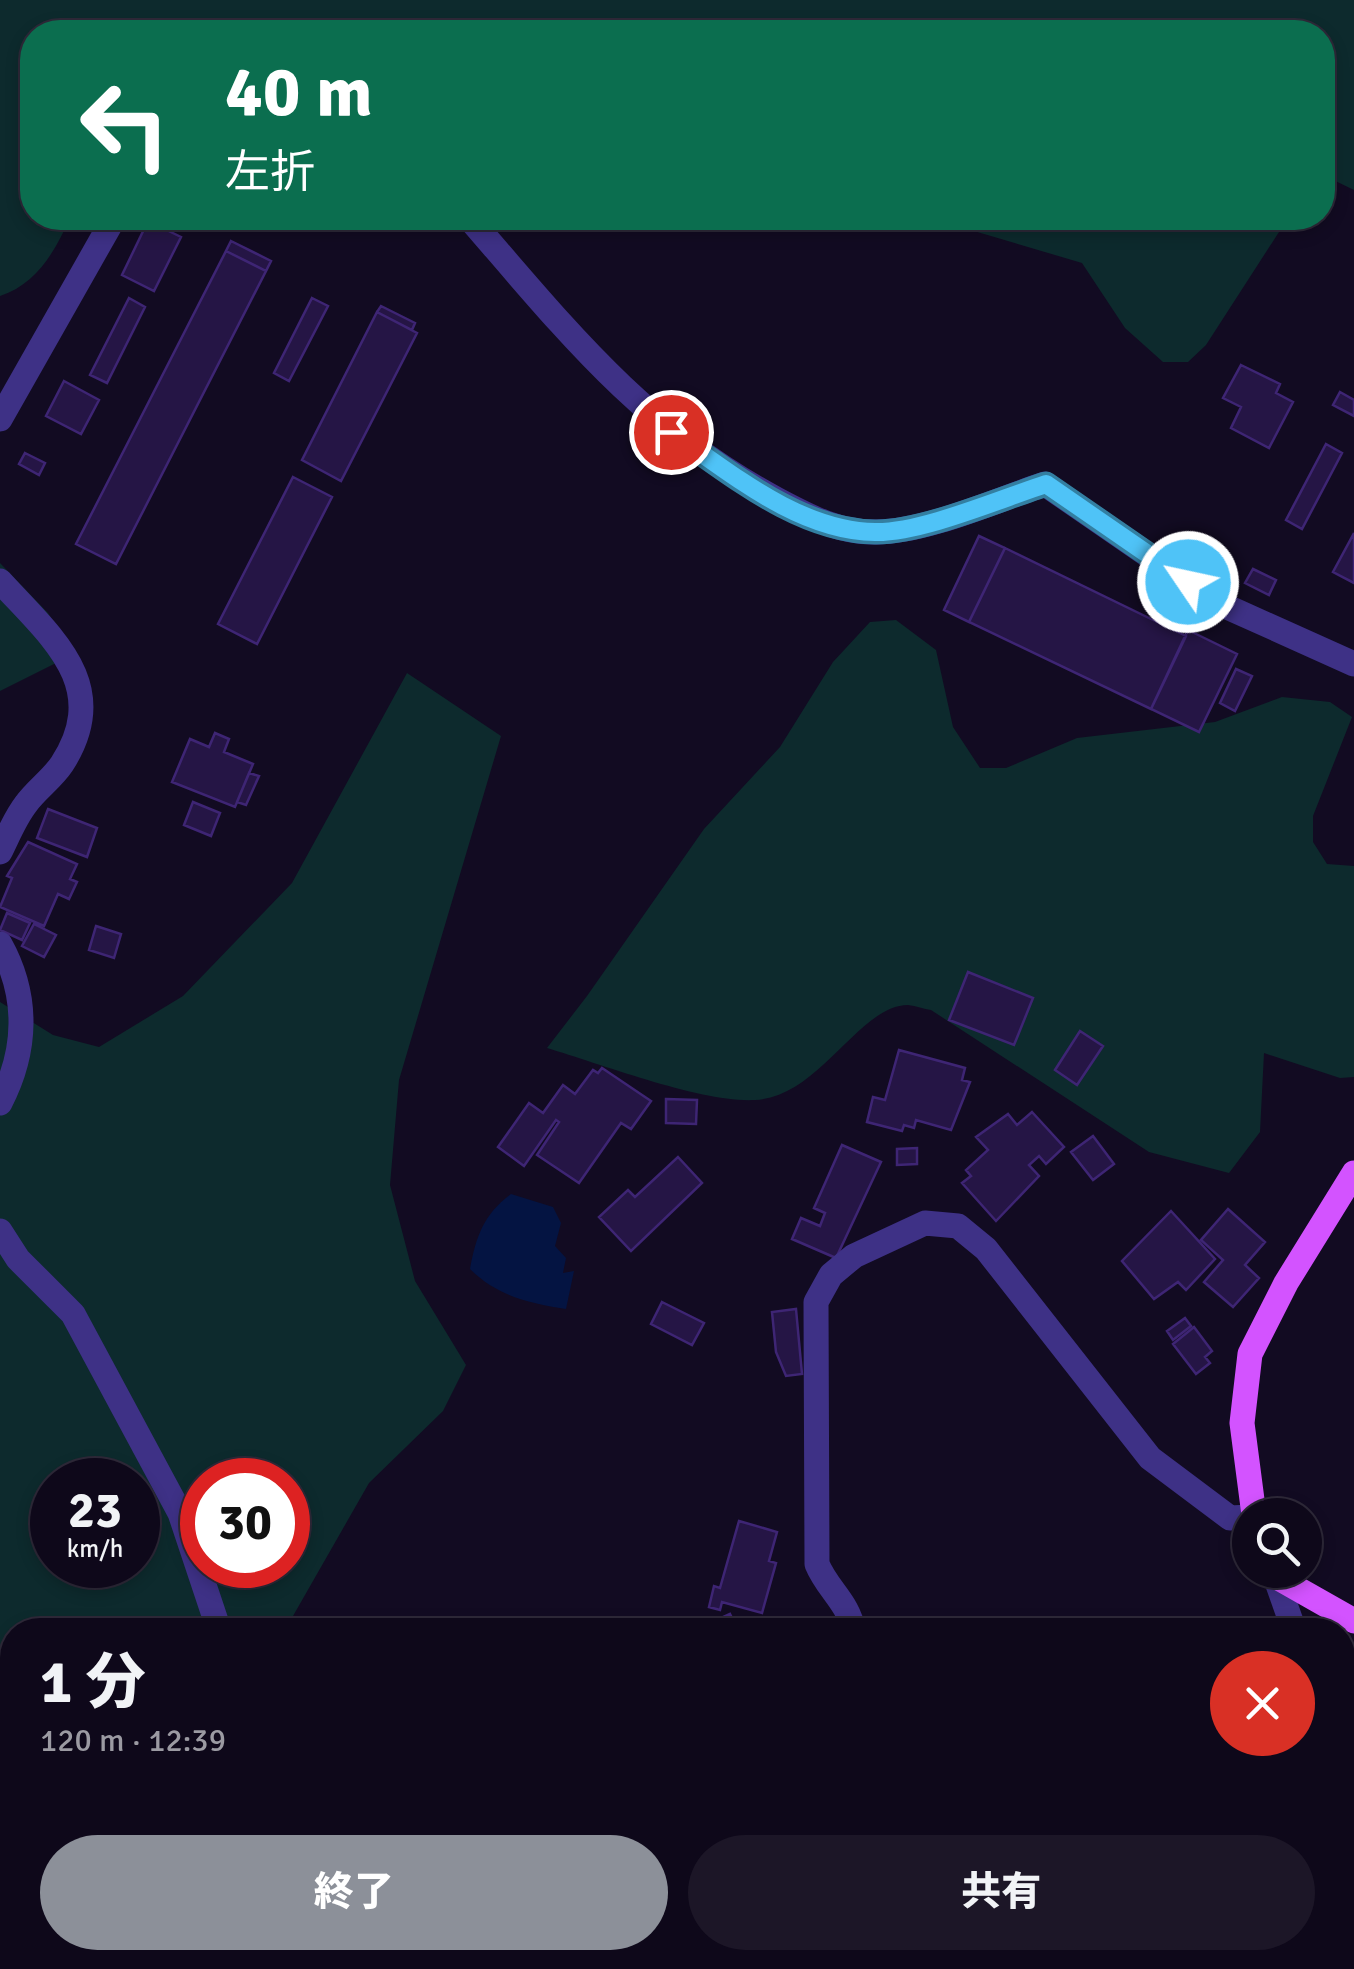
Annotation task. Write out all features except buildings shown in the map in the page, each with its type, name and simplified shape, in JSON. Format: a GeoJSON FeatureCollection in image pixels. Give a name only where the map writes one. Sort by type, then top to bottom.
{"type":"FeatureCollection","features":[{"type":"Feature","properties":{"kind":"main road"},"geometry":{"type":"LineString","coordinates":[[1250,1498],[1242,1424],[1250,1354],[1286,1284],[1354,1173]]}},
{"type":"Feature","properties":{"kind":"main road"},"geometry":{"type":"LineString","coordinates":[[1299,1588],[1349,1618]]}},
{"type":"Feature","properties":{"kind":"street"},"geometry":{"type":"LineString","coordinates":[[0,419],[107,230]]}},
{"type":"Feature","properties":{"kind":"street"},"geometry":{"type":"LineString","coordinates":[[479,230],[606,374],[671,432],[750,485],[822,524],[877,532],[928,522],[1046,484],[1216,602],[1354,664]]}},
{"type":"Feature","properties":{"kind":"street"},"geometry":{"type":"LineString","coordinates":[[0,581],[50,637],[80,684],[82,724],[61,765],[25,805],[0,852]]}},
{"type":"Feature","properties":{"kind":"street"},"geometry":{"type":"LineString","coordinates":[[0,944],[16,974],[22,1011],[16,1072],[0,1103]]}},
{"type":"Feature","properties":{"kind":"street"},"geometry":{"type":"LineString","coordinates":[[851,1618],[850,1610],[826,1586],[817,1564],[816,1302],[830,1275],[854,1256],[925,1223],[958,1226],[986,1249],[1150,1458],[1232,1518]]}},
{"type":"Feature","properties":{"kind":"street"},"geometry":{"type":"LineString","coordinates":[[0,1231],[18,1259],[74,1314],[180,1512],[214,1618]]}},
{"type":"Feature","properties":{"kind":"street"},"geometry":{"type":"LineString","coordinates":[[1279,1588],[1290,1618]]}},
{"type":"Feature","properties":{"kind":"green space"},"geometry":{"type":"Polygon","coordinates":[[[0,0],[1354,0],[1354,190],[1335,181],[1335,20],[20,20],[20,230],[64,230],[34,275],[0,296],[0,0]]]}},
{"type":"Feature","properties":{"kind":"green space"},"geometry":{"type":"Polygon","coordinates":[[[971,230],[1280,230],[1206,345],[1188,362],[1163,362],[1125,328],[1082,263],[971,230]]]}},
{"type":"Feature","properties":{"kind":"green space"},"geometry":{"type":"Polygon","coordinates":[[[0,563],[48,613],[74,654],[0,691],[0,563]]]}},
{"type":"Feature","properties":{"kind":"green space"},"geometry":{"type":"Polygon","coordinates":[[[896,620],[936,650],[953,727],[980,768],[1006,768],[1077,738],[1215,722],[1282,697],[1330,702],[1352,717],[1313,816],[1313,842],[1327,864],[1354,866],[1354,1077],[1340,1078],[1264,1053],[1260,1132],[1229,1173],[1149,1152],[931,1010],[911,1005],[890,1009],[873,1019],[799,1084],[778,1095],[755,1100],[680,1089],[547,1048],[704,829],[780,747],[833,662],[870,622],[896,620]]]}},
{"type":"Feature","properties":{"kind":"green space"},"geometry":{"type":"Polygon","coordinates":[[[407,673],[501,736],[399,1080],[390,1185],[415,1281],[466,1365],[443,1411],[369,1483],[310,1586],[310,1458],[180,1458],[180,1588],[309,1588],[292,1618],[0,1618],[0,1002],[53,1035],[99,1047],[183,996],[292,883],[407,673]]]}},
{"type":"Feature","properties":{"kind":"water"},"geometry":{"type":"Polygon","coordinates":[[[511,1194],[553,1207],[561,1223],[555,1246],[566,1258],[563,1273],[574,1271],[566,1309],[514,1297],[491,1286],[470,1269],[483,1227],[511,1194]]]}},
{"type":"Feature","properties":{"kind":"route"},"geometry":{"type":"LineString","coordinates":[[671,432],[750,485],[822,524],[877,532],[928,522],[1046,484],[1188,582]]}}]}
